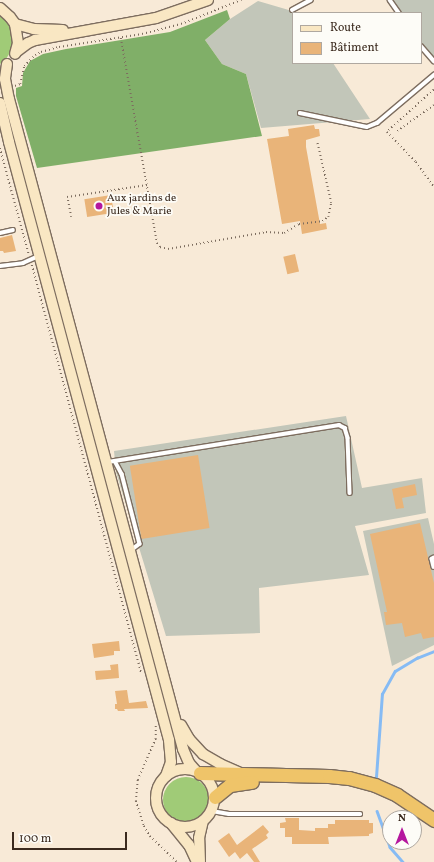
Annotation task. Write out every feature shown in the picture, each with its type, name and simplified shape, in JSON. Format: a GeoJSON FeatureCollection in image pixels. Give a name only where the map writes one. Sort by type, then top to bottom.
{"type":"FeatureCollection","features":[{"type":"Feature","properties":{"kind":"highway"},"geometry":{"type":"LineString","coordinates":[[197,772],[251,775],[329,776],[362,782],[397,795],[434,820]]}},
{"type":"Feature","properties":{"kind":"highway"},"geometry":{"type":"LineString","coordinates":[[215,797],[225,788],[244,783],[336,784],[362,789],[383,797],[413,814],[434,830]]}},
{"type":"Feature","properties":{"kind":"main road"},"geometry":{"type":"LineString","coordinates":[[171,824],[191,827],[203,821],[212,811],[215,797],[211,783],[197,772],[189,763],[183,749],[131,550],[111,462],[9,99],[4,67],[16,52],[28,43],[35,40],[83,30],[156,18],[208,0]]}},
{"type":"Feature","properties":{"kind":"main road"},"geometry":{"type":"LineString","coordinates":[[0,8],[15,24],[18,43],[16,52]]}},
{"type":"Feature","properties":{"kind":"main road"},"geometry":{"type":"LineString","coordinates":[[15,24],[34,29],[83,30]]}},
{"type":"Feature","properties":{"kind":"main road"},"geometry":{"type":"LineString","coordinates":[[0,103],[35,257],[169,740],[171,762],[166,776],[158,787],[156,801],[161,814],[189,845],[199,862]]}},
{"type":"Feature","properties":{"kind":"main road"},"geometry":{"type":"LineString","coordinates":[[173,706],[186,734],[203,754],[228,768],[251,775]]}},
{"type":"Feature","properties":{"kind":"main road"},"geometry":{"type":"LineString","coordinates":[[166,776],[180,769],[197,772]]}},
{"type":"Feature","properties":{"kind":"main road"},"geometry":{"type":"LineString","coordinates":[[199,862],[199,838],[203,821]]}},
{"type":"Feature","properties":{"kind":"lane"},"geometry":{"type":"LineString","coordinates":[[292,10],[311,0]]}},
{"type":"Feature","properties":{"kind":"lane"},"geometry":{"type":"LineString","coordinates":[[390,0],[398,12]]}},
{"type":"Feature","properties":{"kind":"lane"},"geometry":{"type":"LineString","coordinates":[[422,47],[434,61]]}},
{"type":"Feature","properties":{"kind":"lane"},"geometry":{"type":"LineString","coordinates":[[300,113],[367,127],[377,123],[434,75]]}},
{"type":"Feature","properties":{"kind":"lane"},"geometry":{"type":"LineString","coordinates":[[0,233],[13,230]]}},
{"type":"Feature","properties":{"kind":"lane"},"geometry":{"type":"LineString","coordinates":[[0,266],[23,263],[35,257]]}},
{"type":"Feature","properties":{"kind":"lane"},"geometry":{"type":"LineString","coordinates":[[111,462],[339,425],[345,428],[348,438],[350,493]]}},
{"type":"Feature","properties":{"kind":"lane"},"geometry":{"type":"LineString","coordinates":[[434,558],[432,559],[434,567]]}},
{"type":"Feature","properties":{"kind":"lane"},"geometry":{"type":"LineString","coordinates":[[212,811],[229,814],[360,814]]}},
{"type":"Feature","properties":{"kind":"path"},"geometry":{"type":"LineString","coordinates":[[13,86],[20,84],[24,66],[35,55],[59,47],[121,38],[181,24],[241,0]]}},
{"type":"Feature","properties":{"kind":"path"},"geometry":{"type":"LineString","coordinates":[[121,38],[157,243],[160,247],[168,249],[266,232],[284,233],[299,224],[322,221],[328,217],[331,209],[317,142]]}},
{"type":"Feature","properties":{"kind":"path"},"geometry":{"type":"LineString","coordinates":[[434,90],[387,132],[393,141],[416,162],[434,187]]}},
{"type":"Feature","properties":{"kind":"path"},"geometry":{"type":"LineString","coordinates":[[397,131],[434,106]]}},
{"type":"Feature","properties":{"kind":"path"},"geometry":{"type":"LineString","coordinates":[[0,148],[35,257],[143,679]]}},
{"type":"Feature","properties":{"kind":"path"},"geometry":{"type":"LineString","coordinates":[[72,217],[67,197],[147,185]]}},
{"type":"Feature","properties":{"kind":"path"},"geometry":{"type":"LineString","coordinates":[[155,721],[156,739],[138,780],[136,801],[144,826],[150,836],[178,862]]}},
{"type":"Feature","properties":{"kind":"shaded area"},"geometry":{"type":"Polygon","coordinates":[[[393,0],[434,0],[434,57],[422,43],[422,12],[400,12],[393,0]]]}},
{"type":"Feature","properties":{"kind":"shaded area"},"geometry":{"type":"Polygon","coordinates":[[[258,1],[296,12],[292,12],[292,64],[334,64],[370,119],[261,128],[246,74],[222,64],[205,40],[230,19],[258,1]]]}},
{"type":"Feature","properties":{"kind":"shaded area"},"geometry":{"type":"Polygon","coordinates":[[[346,416],[362,488],[422,478],[426,513],[355,526],[369,575],[259,588],[260,633],[166,636],[116,472],[114,451],[346,416]]]}},
{"type":"Feature","properties":{"kind":"shaded area"},"geometry":{"type":"Polygon","coordinates":[[[428,518],[434,544],[434,645],[392,666],[363,531],[428,518]]]}},
{"type":"Feature","properties":{"kind":"green space"},"geometry":{"type":"Polygon","coordinates":[[[227,10],[230,19],[205,40],[222,64],[246,74],[262,136],[37,168],[16,96],[16,88],[22,86],[23,73],[30,61],[43,54],[66,49],[170,32],[227,10]]]}},
{"type":"Feature","properties":{"kind":"green space"},"geometry":{"type":"Polygon","coordinates":[[[0,15],[7,21],[12,31],[13,41],[11,51],[6,59],[0,64],[0,15]]]}},
{"type":"Feature","properties":{"kind":"green space"},"geometry":{"type":"Polygon","coordinates":[[[181,777],[191,777],[199,781],[205,787],[209,795],[209,805],[205,813],[199,819],[191,823],[181,823],[173,819],[167,813],[163,805],[163,795],[167,787],[173,781],[181,777]]]}},
{"type":"Feature","properties":{"kind":"building"},"geometry":{"type":"Polygon","coordinates":[[[314,125],[315,129],[319,129],[320,136],[306,140],[306,147],[320,224],[326,223],[327,229],[302,234],[300,221],[282,224],[267,139],[289,136],[288,129],[314,125]]]}},
{"type":"Feature","properties":{"kind":"building","name":"Aux jardins de Jules & Marie"},"geometry":{"type":"Polygon","coordinates":[[[111,195],[114,213],[87,217],[84,199],[111,195]]]}},
{"type":"Feature","properties":{"kind":"building"},"geometry":{"type":"Polygon","coordinates":[[[12,235],[16,251],[4,253],[3,251],[0,251],[0,238],[12,235]]]}},
{"type":"Feature","properties":{"kind":"building"},"geometry":{"type":"Polygon","coordinates":[[[295,254],[299,272],[287,274],[283,257],[295,254]]]}},
{"type":"Feature","properties":{"kind":"building"},"geometry":{"type":"Polygon","coordinates":[[[198,455],[210,528],[141,539],[130,466],[198,455]]]}},
{"type":"Feature","properties":{"kind":"building"},"geometry":{"type":"Polygon","coordinates":[[[415,484],[417,495],[402,498],[404,508],[396,509],[392,489],[415,484]]]}},
{"type":"Feature","properties":{"kind":"building"},"geometry":{"type":"Polygon","coordinates":[[[420,523],[434,583],[434,637],[423,639],[421,633],[405,637],[402,623],[386,625],[384,612],[387,612],[370,534],[420,523]]]}},
{"type":"Feature","properties":{"kind":"building"},"geometry":{"type":"Polygon","coordinates":[[[119,641],[120,651],[114,651],[114,655],[94,658],[92,644],[119,641]]]}},
{"type":"Feature","properties":{"kind":"building"},"geometry":{"type":"Polygon","coordinates":[[[118,664],[119,678],[96,680],[95,671],[111,670],[110,665],[118,664]]]}},
{"type":"Feature","properties":{"kind":"building"},"geometry":{"type":"Polygon","coordinates":[[[127,690],[129,703],[146,701],[148,708],[124,709],[125,711],[118,711],[115,709],[115,704],[117,704],[115,691],[127,690]]]}},
{"type":"Feature","properties":{"kind":"building"},"geometry":{"type":"Polygon","coordinates":[[[285,818],[299,818],[299,830],[315,831],[315,828],[328,828],[328,824],[335,824],[335,820],[369,820],[369,823],[373,823],[373,833],[369,834],[369,836],[328,837],[329,844],[292,844],[292,837],[285,837],[285,828],[280,828],[280,823],[286,822],[285,818]]]}},
{"type":"Feature","properties":{"kind":"building"},"geometry":{"type":"Polygon","coordinates":[[[263,825],[269,832],[266,835],[268,838],[252,849],[260,862],[254,862],[247,853],[240,859],[235,852],[229,857],[218,841],[229,833],[237,845],[263,825]]]}},
{"type":"Feature","properties":{"kind":"waterway"},"geometry":{"type":"LineString","coordinates":[[376,777],[382,694],[395,671],[417,658],[434,651]]}},
{"type":"Feature","properties":{"kind":"waterway"},"geometry":{"type":"LineString","coordinates":[[377,811],[390,847],[403,862]]}},
{"type":"Feature","properties":{"kind":"place","name":"Aux jardins de Jules & Marie"},"geometry":{"type":"Point","coordinates":[99,206]}}]}
